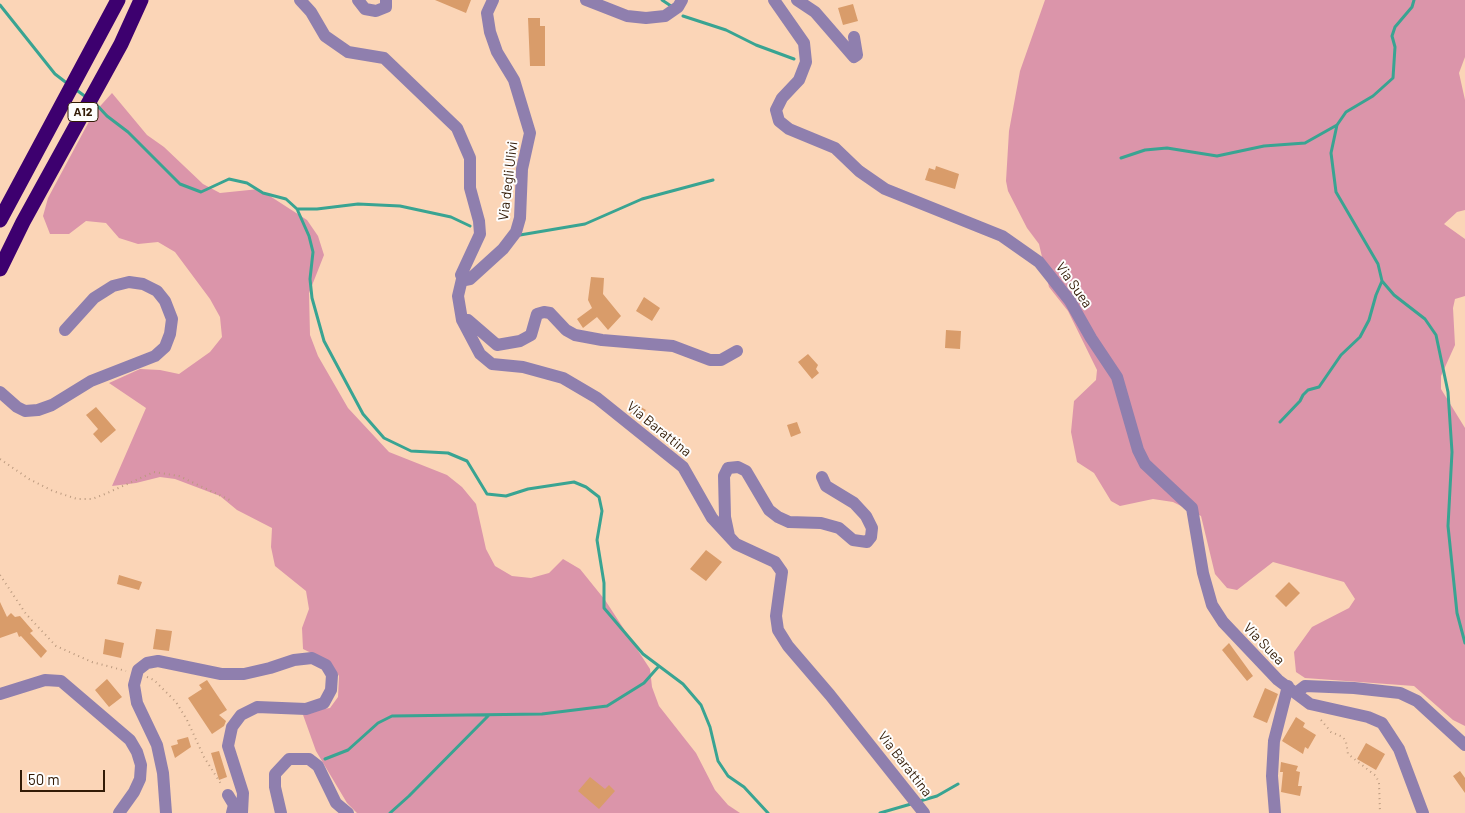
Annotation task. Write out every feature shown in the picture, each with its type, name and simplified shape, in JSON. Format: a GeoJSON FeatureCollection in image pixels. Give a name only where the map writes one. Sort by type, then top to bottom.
{"type":"FeatureCollection","features":[{"type":"Feature","properties":{"kind":"highway","name":"A12"},"geometry":{"type":"LineString","coordinates":[[1,218],[118,0]]}},
{"type":"Feature","properties":{"kind":"highway","name":"A12"},"geometry":{"type":"LineString","coordinates":[[0,270],[23,222],[121,44],[141,0]]}},
{"type":"Feature","properties":{"kind":"street","name":"Via degli Ulivi"},"geometry":{"type":"LineString","coordinates":[[300,0],[312,6],[325,36],[348,52],[384,58],[457,128],[470,158],[470,188],[480,234],[478,242],[464,267],[462,279],[470,279],[503,249],[516,232],[520,218],[522,169],[530,133],[514,80],[497,52],[490,32],[487,13],[493,0]]}},
{"type":"Feature","properties":{"kind":"street"},"geometry":{"type":"LineString","coordinates":[[358,0],[365,8],[376,11],[386,7],[386,0]]}},
{"type":"Feature","properties":{"kind":"street"},"geometry":{"type":"LineString","coordinates":[[586,0],[628,16],[646,18],[665,16],[678,8],[682,0]]}},
{"type":"Feature","properties":{"kind":"street","name":"Via Suea"},"geometry":{"type":"LineString","coordinates":[[774,0],[804,43],[806,62],[799,80],[782,98],[776,110],[779,120],[789,129],[835,148],[860,171],[885,189],[1002,236],[1039,262],[1070,301],[1116,377],[1138,450],[1145,464],[1192,508],[1203,573],[1212,605],[1223,622],[1278,680],[1310,704]]}},
{"type":"Feature","properties":{"kind":"street"},"geometry":{"type":"LineString","coordinates":[[797,0],[815,12],[854,57],[857,55],[854,37]]}},
{"type":"Feature","properties":{"kind":"street","name":"Via Barattina"},"geometry":{"type":"LineString","coordinates":[[462,279],[458,296],[462,320],[480,354],[492,364],[523,367],[563,378],[597,398],[683,467],[712,518],[736,544],[775,562],[782,572],[776,616],[778,630],[788,646],[830,695],[924,813]]}},
{"type":"Feature","properties":{"kind":"street"},"geometry":{"type":"LineString","coordinates":[[0,392],[17,407],[25,411],[38,410],[52,405],[91,381],[155,356],[165,347],[170,334],[172,319],[165,301],[157,291],[143,284],[129,282],[113,286],[94,298],[65,330]]}},
{"type":"Feature","properties":{"kind":"street"},"geometry":{"type":"LineString","coordinates":[[462,320],[468,320],[497,345],[520,341],[531,335],[537,314],[544,312],[550,313],[566,330],[574,335],[602,340],[673,346],[710,360],[721,360],[737,351]]}},
{"type":"Feature","properties":{"kind":"street"},"geometry":{"type":"LineString","coordinates":[[729,536],[725,517],[724,476],[728,468],[738,467],[746,471],[769,510],[778,517],[789,522],[821,523],[839,528],[854,540],[867,542],[871,537],[872,528],[866,516],[854,503],[826,486],[822,477]]}},
{"type":"Feature","properties":{"kind":"street"},"geometry":{"type":"LineString","coordinates":[[166,813],[163,773],[157,744],[138,703],[134,685],[138,674],[147,663],[158,661],[221,674],[244,674],[294,660],[312,658],[326,665],[332,675],[331,690],[324,703],[306,709],[257,707],[242,714],[232,727],[228,746],[243,793],[242,813]]}},
{"type":"Feature","properties":{"kind":"street"},"geometry":{"type":"LineString","coordinates":[[0,694],[45,680],[61,682],[130,740],[139,759],[140,779],[134,792],[119,813]]}},
{"type":"Feature","properties":{"kind":"street"},"geometry":{"type":"LineString","coordinates":[[1275,813],[1272,776],[1274,741],[1292,690],[1305,686],[1354,688],[1400,693],[1417,701],[1465,745]]}},
{"type":"Feature","properties":{"kind":"street"},"geometry":{"type":"LineString","coordinates":[[1310,704],[1368,717],[1382,723],[1399,749],[1423,813]]}},
{"type":"Feature","properties":{"kind":"street"},"geometry":{"type":"LineString","coordinates":[[281,813],[275,787],[276,774],[289,759],[309,759],[318,766],[336,803],[348,813]]}},
{"type":"Feature","properties":{"kind":"street"},"geometry":{"type":"LineString","coordinates":[[228,796],[234,805],[232,813]]}},
{"type":"Feature","properties":{"kind":"path"},"geometry":{"type":"LineString","coordinates":[[0,459],[28,479],[53,491],[77,499],[92,499],[154,472],[179,476],[232,501]]}},
{"type":"Feature","properties":{"kind":"path"},"geometry":{"type":"LineString","coordinates":[[0,575],[26,614],[56,646],[92,662],[154,680],[176,702],[204,758],[228,796]]}},
{"type":"Feature","properties":{"kind":"path"},"geometry":{"type":"LineString","coordinates":[[1310,704],[1331,732],[1343,737],[1348,754],[1376,776],[1379,784],[1380,813]]}},
{"type":"Feature","properties":{"kind":"shaded area"},"geometry":{"type":"Polygon","coordinates":[[[1045,0],[1465,0],[1465,57],[1459,73],[1465,100],[1465,210],[1457,212],[1444,224],[1465,239],[1465,296],[1455,299],[1453,308],[1455,345],[1441,376],[1441,389],[1465,428],[1465,726],[1453,720],[1414,686],[1305,678],[1296,672],[1294,652],[1312,627],[1349,608],[1355,599],[1344,582],[1273,562],[1237,590],[1227,588],[1215,574],[1201,516],[1173,502],[1153,499],[1120,506],[1111,501],[1094,473],[1077,462],[1071,432],[1074,401],[1096,380],[1097,370],[1068,311],[1049,287],[1039,244],[1027,228],[1008,191],[1006,181],[1009,131],[1020,71],[1045,0]]]}},
{"type":"Feature","properties":{"kind":"shaded area"},"geometry":{"type":"Polygon","coordinates":[[[112,93],[147,135],[164,147],[203,184],[220,193],[259,189],[307,220],[318,236],[324,255],[309,293],[310,335],[318,356],[348,408],[389,452],[447,475],[462,487],[476,504],[486,549],[495,566],[512,576],[531,578],[549,573],[563,559],[580,569],[605,600],[650,669],[652,687],[659,706],[696,753],[715,790],[728,805],[740,813],[357,813],[347,803],[316,751],[302,712],[330,708],[338,697],[339,676],[330,662],[303,649],[302,628],[309,609],[306,591],[275,566],[271,547],[272,528],[237,510],[220,496],[175,479],[160,477],[112,486],[146,408],[109,383],[140,369],[160,370],[179,374],[210,352],[222,337],[220,317],[210,299],[175,252],[158,242],[138,244],[119,238],[106,223],[86,221],[69,234],[50,234],[43,216],[48,198],[93,114],[112,93]]]}},
{"type":"Feature","properties":{"kind":"building"},"geometry":{"type":"Polygon","coordinates":[[[435,0],[471,0],[466,13],[435,0]]]}},
{"type":"Feature","properties":{"kind":"building"},"geometry":{"type":"Polygon","coordinates":[[[853,4],[858,21],[843,25],[838,8],[853,4]]]}},
{"type":"Feature","properties":{"kind":"building"},"geometry":{"type":"Polygon","coordinates":[[[528,18],[540,18],[540,26],[545,26],[545,66],[530,66],[528,18]]]}},
{"type":"Feature","properties":{"kind":"building"},"geometry":{"type":"Polygon","coordinates":[[[936,166],[959,174],[955,189],[925,180],[929,168],[935,170],[936,166]]]}},
{"type":"Feature","properties":{"kind":"building"},"geometry":{"type":"Polygon","coordinates":[[[591,277],[604,278],[603,294],[621,316],[608,330],[597,317],[583,328],[577,319],[592,308],[588,300],[591,277]]]}},
{"type":"Feature","properties":{"kind":"building"},"geometry":{"type":"Polygon","coordinates":[[[644,297],[660,308],[652,321],[636,311],[644,297]]]}},
{"type":"Feature","properties":{"kind":"building"},"geometry":{"type":"Polygon","coordinates":[[[946,330],[961,331],[960,349],[945,348],[946,330]]]}},
{"type":"Feature","properties":{"kind":"building"},"geometry":{"type":"Polygon","coordinates":[[[808,354],[818,365],[816,369],[819,373],[812,379],[798,362],[808,354]]]}},
{"type":"Feature","properties":{"kind":"building"},"geometry":{"type":"Polygon","coordinates":[[[634,403],[646,410],[639,419],[628,412],[634,403]]]}},
{"type":"Feature","properties":{"kind":"building"},"geometry":{"type":"Polygon","coordinates":[[[96,407],[116,430],[101,443],[93,434],[98,429],[86,415],[96,407]]]}},
{"type":"Feature","properties":{"kind":"building"},"geometry":{"type":"Polygon","coordinates":[[[797,422],[801,433],[791,437],[787,425],[797,422]]]}},
{"type":"Feature","properties":{"kind":"building"},"geometry":{"type":"Polygon","coordinates":[[[706,550],[722,562],[706,581],[690,569],[706,550]]]}},
{"type":"Feature","properties":{"kind":"building"},"geometry":{"type":"Polygon","coordinates":[[[119,575],[142,582],[139,590],[117,584],[119,575]]]}},
{"type":"Feature","properties":{"kind":"building"},"geometry":{"type":"Polygon","coordinates":[[[1289,582],[1300,593],[1286,607],[1275,596],[1289,582]]]}},
{"type":"Feature","properties":{"kind":"building"},"geometry":{"type":"Polygon","coordinates":[[[0,602],[7,617],[11,613],[15,617],[20,616],[33,631],[30,633],[47,651],[41,658],[21,636],[19,637],[17,632],[0,638],[0,602]]]}},
{"type":"Feature","properties":{"kind":"building"},"geometry":{"type":"Polygon","coordinates":[[[156,629],[172,631],[169,651],[153,649],[156,629]]]}},
{"type":"Feature","properties":{"kind":"building"},"geometry":{"type":"Polygon","coordinates":[[[105,639],[124,643],[121,658],[103,654],[105,639]]]}},
{"type":"Feature","properties":{"kind":"building"},"geometry":{"type":"Polygon","coordinates":[[[1229,643],[1253,676],[1247,681],[1222,650],[1229,643]]]}},
{"type":"Feature","properties":{"kind":"building"},"geometry":{"type":"Polygon","coordinates":[[[107,679],[122,697],[109,707],[95,690],[107,679]]]}},
{"type":"Feature","properties":{"kind":"building"},"geometry":{"type":"Polygon","coordinates":[[[207,680],[227,710],[219,715],[226,721],[224,726],[212,734],[188,698],[202,689],[199,685],[207,680]]]}},
{"type":"Feature","properties":{"kind":"building"},"geometry":{"type":"Polygon","coordinates":[[[1265,688],[1278,694],[1267,723],[1253,717],[1265,688]]]}},
{"type":"Feature","properties":{"kind":"building"},"geometry":{"type":"Polygon","coordinates":[[[1296,717],[1305,723],[1303,727],[1316,735],[1308,749],[1305,747],[1303,754],[1282,741],[1296,717]]]}},
{"type":"Feature","properties":{"kind":"building"},"geometry":{"type":"Polygon","coordinates":[[[188,737],[191,747],[175,758],[171,746],[178,744],[177,740],[188,737]]]}},
{"type":"Feature","properties":{"kind":"building"},"geometry":{"type":"Polygon","coordinates":[[[1366,743],[1385,754],[1376,770],[1357,759],[1366,743]]]}},
{"type":"Feature","properties":{"kind":"building"},"geometry":{"type":"Polygon","coordinates":[[[219,751],[227,777],[219,780],[211,753],[219,751]]]}},
{"type":"Feature","properties":{"kind":"building"},"geometry":{"type":"Polygon","coordinates":[[[1281,762],[1298,766],[1296,771],[1300,772],[1298,786],[1302,786],[1300,796],[1281,792],[1283,772],[1280,772],[1281,762]]]}},
{"type":"Feature","properties":{"kind":"building"},"geometry":{"type":"Polygon","coordinates":[[[1460,771],[1465,778],[1465,793],[1453,776],[1460,771]]]}},
{"type":"Feature","properties":{"kind":"building"},"geometry":{"type":"Polygon","coordinates":[[[590,777],[605,789],[609,785],[615,791],[599,809],[578,791],[590,777]]]}},
{"type":"Feature","properties":{"kind":"waterway"},"geometry":{"type":"LineString","coordinates":[[662,0],[671,6]]}},
{"type":"Feature","properties":{"kind":"waterway"},"geometry":{"type":"LineString","coordinates":[[1414,0],[1412,7],[1395,27],[1392,36],[1395,47],[1393,78],[1373,96],[1346,112],[1337,125],[1331,153],[1336,192],[1378,264],[1382,281],[1394,295],[1425,319],[1436,335],[1448,392],[1452,452],[1448,526],[1457,613],[1465,643]]}},
{"type":"Feature","properties":{"kind":"waterway"},"geometry":{"type":"LineString","coordinates":[[0,5],[55,74],[68,84]]}},
{"type":"Feature","properties":{"kind":"waterway"},"geometry":{"type":"LineString","coordinates":[[683,16],[726,30],[756,45],[794,59]]}},
{"type":"Feature","properties":{"kind":"waterway"},"geometry":{"type":"LineString","coordinates":[[75,89],[86,97]]}},
{"type":"Feature","properties":{"kind":"waterway"},"geometry":{"type":"LineString","coordinates":[[94,102],[107,116],[128,132],[180,184],[201,192],[229,179],[247,183],[263,193],[286,199],[297,209],[309,236],[313,252],[310,279],[312,298],[324,341],[363,414],[384,438],[411,451],[448,453],[467,461],[487,494],[506,496],[528,489],[574,482],[586,487],[599,497],[602,511],[597,540],[604,583],[604,608],[643,654],[683,684],[701,705],[710,727],[718,761],[728,776],[744,787],[768,813]]}},
{"type":"Feature","properties":{"kind":"waterway"},"geometry":{"type":"LineString","coordinates":[[1121,158],[1145,150],[1167,148],[1217,156],[1264,146],[1305,143],[1337,125]]}},
{"type":"Feature","properties":{"kind":"waterway"},"geometry":{"type":"LineString","coordinates":[[520,235],[585,224],[642,199],[713,180]]}},
{"type":"Feature","properties":{"kind":"waterway"},"geometry":{"type":"LineString","coordinates":[[297,209],[317,209],[358,204],[400,206],[451,217],[470,226]]}},
{"type":"Feature","properties":{"kind":"waterway"},"geometry":{"type":"LineString","coordinates":[[1280,422],[1308,390],[1319,387],[1341,355],[1360,337],[1369,320],[1382,281]]}},
{"type":"Feature","properties":{"kind":"waterway"},"geometry":{"type":"LineString","coordinates":[[325,759],[348,750],[378,723],[392,716],[542,714],[607,706],[644,683],[659,666]]}},
{"type":"Feature","properties":{"kind":"waterway"},"geometry":{"type":"LineString","coordinates":[[390,813],[489,715]]}},
{"type":"Feature","properties":{"kind":"waterway"},"geometry":{"type":"LineString","coordinates":[[920,801],[937,796],[958,784]]}},
{"type":"Feature","properties":{"kind":"waterway"},"geometry":{"type":"LineString","coordinates":[[880,813],[911,804]]}}]}
